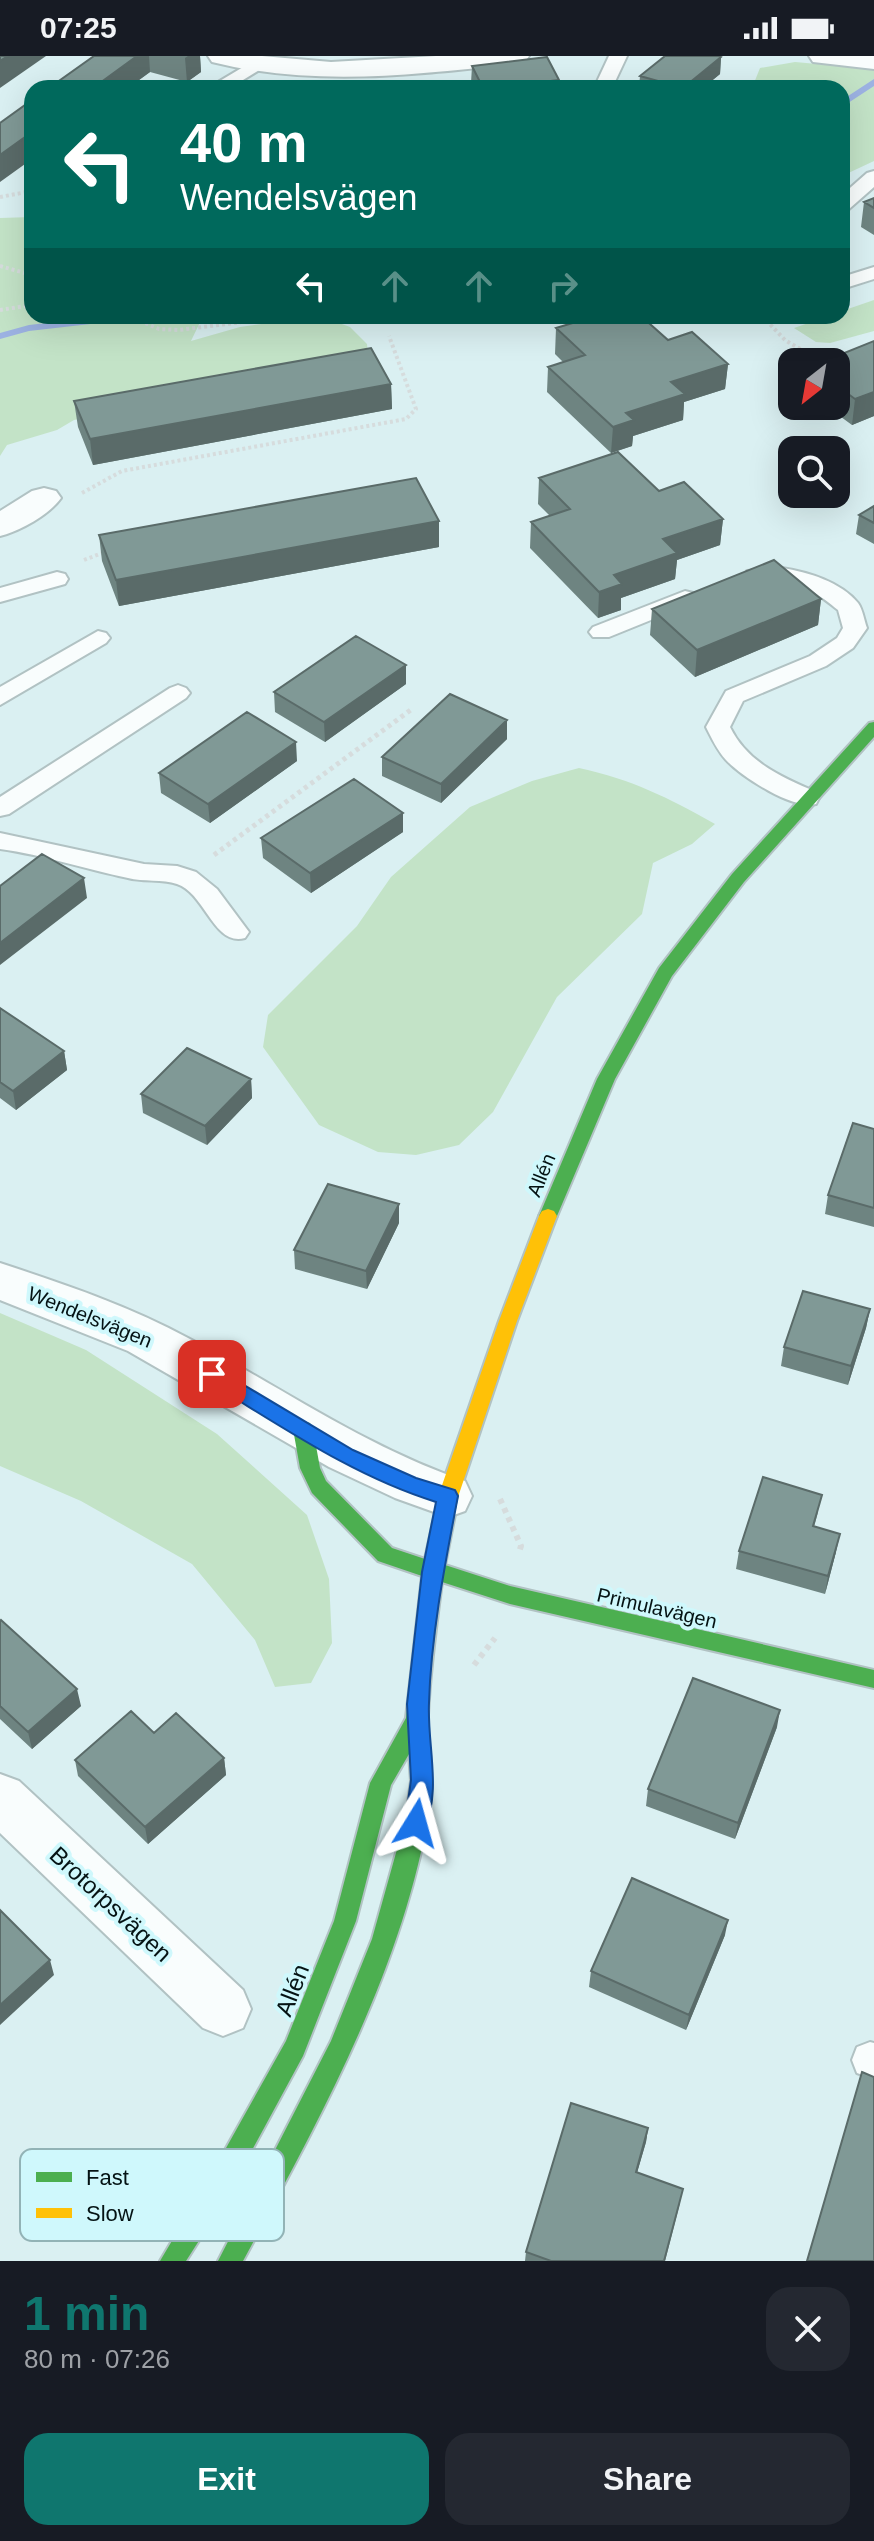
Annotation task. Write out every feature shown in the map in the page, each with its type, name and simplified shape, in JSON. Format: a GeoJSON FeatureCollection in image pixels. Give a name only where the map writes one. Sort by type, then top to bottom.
{"type":"FeatureCollection","features":[{"type":"Feature","properties":{"kind":"street"},"geometry":{"type":"LineString","coordinates":[[222,56],[344,70],[515,56]]}},
{"type":"Feature","properties":{"kind":"street"},"geometry":{"type":"LineString","coordinates":[[823,56],[865,59]]}},
{"type":"Feature","properties":{"kind":"street"},"geometry":{"type":"LineString","coordinates":[[0,526],[44,498]]}},
{"type":"Feature","properties":{"kind":"street","name":"Allén"},"geometry":{"type":"LineString","coordinates":[[284,2162],[312,2110],[366,1993],[393,1910],[416,1823],[422,1780],[417,1719],[433,1572],[448,1496],[508,1321],[562,1180],[606,1079],[665,972],[738,878],[874,727]]}},
{"type":"Feature","properties":{"kind":"street","name":"Wendelsvägen"},"geometry":{"type":"LineString","coordinates":[[0,1281],[104,1318],[189,1360],[371,1468],[448,1496]]}},
{"type":"Feature","properties":{"kind":"street"},"geometry":{"type":"LineString","coordinates":[[303,1429],[310,1468],[319,1487],[339,1511],[385,1555],[433,1572]]}},
{"type":"Feature","properties":{"kind":"street","name":"Primulavägen"},"geometry":{"type":"LineString","coordinates":[[433,1572],[510,1595],[874,1679]]}},
{"type":"Feature","properties":{"kind":"street","name":"Allén"},"geometry":{"type":"LineString","coordinates":[[239,2149],[295,2048],[345,1921],[381,1783],[417,1719]]}},
{"type":"Feature","properties":{"kind":"street","name":"Brotorpsvägen"},"geometry":{"type":"LineString","coordinates":[[0,1798],[223,2009]]}},
{"type":"Feature","properties":{"kind":"street","name":"Allén"},"geometry":{"type":"LineString","coordinates":[[172,2261],[185,2241]]}},
{"type":"Feature","properties":{"kind":"street","name":"Allén"},"geometry":{"type":"LineString","coordinates":[[230,2261],[241,2241]]}},
{"type":"Feature","properties":{"kind":"lane"},"geometry":{"type":"LineString","coordinates":[[607,80],[618,56]]}},
{"type":"Feature","properties":{"kind":"lane"},"geometry":{"type":"LineString","coordinates":[[233,80],[268,63]]}},
{"type":"Feature","properties":{"kind":"lane"},"geometry":{"type":"LineString","coordinates":[[850,198],[874,177]]}},
{"type":"Feature","properties":{"kind":"lane"},"geometry":{"type":"LineString","coordinates":[[850,280],[874,273]]}},
{"type":"Feature","properties":{"kind":"lane"},"geometry":{"type":"LineString","coordinates":[[734,578],[776,574],[803,577],[849,607],[855,628],[845,643],[818,661],[734,696],[718,727],[725,746],[754,772],[807,798]]}},
{"type":"Feature","properties":{"kind":"lane"},"geometry":{"type":"LineString","coordinates":[[0,595],[57,579]]}},
{"type":"Feature","properties":{"kind":"lane"},"geometry":{"type":"LineString","coordinates":[[601,632],[705,590]]}},
{"type":"Feature","properties":{"kind":"lane"},"geometry":{"type":"LineString","coordinates":[[0,697],[98,638]]}},
{"type":"Feature","properties":{"kind":"lane"},"geometry":{"type":"LineString","coordinates":[[0,808],[178,693]]}},
{"type":"Feature","properties":{"kind":"lane"},"geometry":{"type":"LineString","coordinates":[[0,841],[32,844],[93,863],[185,877],[201,889],[236,932]]}},
{"type":"Feature","properties":{"kind":"lane"},"geometry":{"type":"LineString","coordinates":[[22,871],[29,865],[32,844]]}},
{"type":"Feature","properties":{"kind":"path"},"geometry":{"type":"LineString","coordinates":[[0,197],[24,192]]}},
{"type":"Feature","properties":{"kind":"path"},"geometry":{"type":"LineString","coordinates":[[0,266],[24,273]]}},
{"type":"Feature","properties":{"kind":"path"},"geometry":{"type":"LineString","coordinates":[[0,310],[24,306]]}},
{"type":"Feature","properties":{"kind":"path"},"geometry":{"type":"LineString","coordinates":[[147,324],[159,329],[179,330],[226,324]]}},
{"type":"Feature","properties":{"kind":"path"},"geometry":{"type":"LineString","coordinates":[[770,324],[785,340],[798,348]]}},
{"type":"Feature","properties":{"kind":"path"},"geometry":{"type":"LineString","coordinates":[[44,498],[73,499],[122,471],[406,419],[416,409],[389,336]]}},
{"type":"Feature","properties":{"kind":"path"},"geometry":{"type":"LineString","coordinates":[[57,579],[81,561],[112,549]]}},
{"type":"Feature","properties":{"kind":"path"},"geometry":{"type":"LineString","coordinates":[[185,877],[412,709]]}},
{"type":"Feature","properties":{"kind":"path"},"geometry":{"type":"LineString","coordinates":[[498,1495],[521,1546],[510,1595]]}},
{"type":"Feature","properties":{"kind":"green space"},"geometry":{"type":"Polygon","coordinates":[[[795,62],[874,69],[874,161],[850,172],[850,80],[755,80],[760,68],[795,62]]]}},
{"type":"Feature","properties":{"kind":"green space"},"geometry":{"type":"Polygon","coordinates":[[[24,217],[24,324],[199,324],[191,341],[262,324],[342,324],[350,327],[367,344],[369,365],[74,420],[57,430],[7,445],[0,456],[0,218],[24,217]]]}},
{"type":"Feature","properties":{"kind":"green space"},"geometry":{"type":"Polygon","coordinates":[[[874,300],[874,331],[830,343],[816,342],[794,328],[806,324],[850,324],[850,308],[874,300]]]}},
{"type":"Feature","properties":{"kind":"green space"},"geometry":{"type":"Polygon","coordinates":[[[579,768],[649,790],[715,824],[692,844],[653,863],[642,914],[557,997],[493,1112],[459,1145],[416,1155],[378,1152],[319,1125],[263,1047],[268,1015],[357,926],[391,877],[470,807],[532,781],[579,768]]]}},
{"type":"Feature","properties":{"kind":"green space"},"geometry":{"type":"Polygon","coordinates":[[[0,1313],[86,1350],[217,1434],[307,1515],[329,1579],[332,1643],[311,1683],[275,1687],[255,1640],[192,1564],[81,1501],[0,1466],[0,1313]]]}},
{"type":"Feature","properties":{"kind":"building"},"geometry":{"type":"Polygon","coordinates":[[[94,56],[137,56],[104,80],[60,80],[94,56]]]}},
{"type":"Feature","properties":{"kind":"building"},"geometry":{"type":"Polygon","coordinates":[[[665,56],[721,57],[693,80],[654,80],[640,76],[665,56]]]}},
{"type":"Feature","properties":{"kind":"building"},"geometry":{"type":"Polygon","coordinates":[[[547,57],[559,80],[479,80],[472,66],[547,57]]]}},
{"type":"Feature","properties":{"kind":"building"},"geometry":{"type":"Polygon","coordinates":[[[24,106],[24,138],[0,155],[0,123],[24,106]]]}},
{"type":"Feature","properties":{"kind":"building"},"geometry":{"type":"Polygon","coordinates":[[[874,198],[874,208],[864,202],[874,198]]]}},
{"type":"Feature","properties":{"kind":"building"},"geometry":{"type":"Polygon","coordinates":[[[569,324],[650,324],[668,340],[692,332],[728,364],[671,382],[685,394],[626,413],[634,420],[613,427],[548,367],[585,355],[556,328],[569,324]]]}},
{"type":"Feature","properties":{"kind":"building"},"geometry":{"type":"Polygon","coordinates":[[[874,341],[874,392],[855,399],[850,395],[850,351],[874,341]]]}},
{"type":"Feature","properties":{"kind":"building"},"geometry":{"type":"Polygon","coordinates":[[[371,348],[391,384],[90,439],[74,401],[371,348]]]}},
{"type":"Feature","properties":{"kind":"building"},"geometry":{"type":"Polygon","coordinates":[[[618,452],[659,491],[684,482],[723,519],[663,539],[677,553],[614,575],[622,584],[599,592],[531,522],[570,509],[539,478],[618,452]]]}},
{"type":"Feature","properties":{"kind":"building"},"geometry":{"type":"Polygon","coordinates":[[[416,478],[439,521],[116,580],[99,535],[416,478]]]}},
{"type":"Feature","properties":{"kind":"building"},"geometry":{"type":"Polygon","coordinates":[[[874,506],[874,523],[859,515],[874,506]]]}},
{"type":"Feature","properties":{"kind":"building"},"geometry":{"type":"Polygon","coordinates":[[[774,560],[821,599],[697,650],[652,609],[774,560]]]}},
{"type":"Feature","properties":{"kind":"building"},"geometry":{"type":"Polygon","coordinates":[[[356,636],[406,665],[324,722],[274,692],[356,636]]]}},
{"type":"Feature","properties":{"kind":"building"},"geometry":{"type":"Polygon","coordinates":[[[450,694],[507,720],[441,784],[382,757],[450,694]]]}},
{"type":"Feature","properties":{"kind":"building"},"geometry":{"type":"Polygon","coordinates":[[[247,712],[296,742],[208,804],[159,773],[247,712]]]}},
{"type":"Feature","properties":{"kind":"building"},"geometry":{"type":"Polygon","coordinates":[[[354,779],[403,813],[310,873],[261,838],[354,779]]]}},
{"type":"Feature","properties":{"kind":"building"},"geometry":{"type":"Polygon","coordinates":[[[42,854],[84,878],[0,943],[0,886],[42,854]]]}},
{"type":"Feature","properties":{"kind":"building"},"geometry":{"type":"Polygon","coordinates":[[[0,1008],[64,1051],[13,1091],[0,1082],[0,1008]]]}},
{"type":"Feature","properties":{"kind":"building"},"geometry":{"type":"Polygon","coordinates":[[[187,1048],[251,1079],[205,1126],[141,1094],[187,1048]]]}},
{"type":"Feature","properties":{"kind":"building"},"geometry":{"type":"Polygon","coordinates":[[[853,1123],[874,1129],[874,1208],[828,1195],[853,1123]]]}},
{"type":"Feature","properties":{"kind":"building"},"geometry":{"type":"Polygon","coordinates":[[[328,1184],[399,1204],[366,1271],[294,1250],[328,1184]]]}},
{"type":"Feature","properties":{"kind":"building"},"geometry":{"type":"Polygon","coordinates":[[[803,1291],[870,1309],[851,1366],[784,1347],[803,1291]]]}},
{"type":"Feature","properties":{"kind":"building"},"geometry":{"type":"Polygon","coordinates":[[[763,1477],[822,1495],[813,1526],[840,1534],[828,1576],[739,1551],[763,1477]]]}},
{"type":"Feature","properties":{"kind":"building"},"geometry":{"type":"Polygon","coordinates":[[[1,1620],[77,1689],[28,1732],[0,1706],[1,1620]]]}},
{"type":"Feature","properties":{"kind":"building"},"geometry":{"type":"Polygon","coordinates":[[[693,1678],[780,1710],[738,1823],[648,1789],[693,1678]]]}},
{"type":"Feature","properties":{"kind":"building"},"geometry":{"type":"Polygon","coordinates":[[[131,1711],[154,1733],[176,1713],[224,1758],[145,1827],[75,1760],[131,1711]]]}},
{"type":"Feature","properties":{"kind":"building"},"geometry":{"type":"Polygon","coordinates":[[[632,1878],[728,1920],[689,2015],[591,1971],[632,1878]]]}},
{"type":"Feature","properties":{"kind":"building"},"geometry":{"type":"Polygon","coordinates":[[[0,1910],[50,1960],[0,2005],[0,1910]]]}},
{"type":"Feature","properties":{"kind":"building"},"geometry":{"type":"Polygon","coordinates":[[[862,2072],[874,2077],[874,2261],[807,2261],[862,2072]]]}},
{"type":"Feature","properties":{"kind":"building"},"geometry":{"type":"Polygon","coordinates":[[[571,2103],[648,2128],[636,2172],[683,2189],[664,2261],[551,2261],[526,2252],[571,2103]]]}},
{"type":"Feature","properties":{"kind":"waterway"},"geometry":{"type":"LineString","coordinates":[[850,98],[874,82]]}},
{"type":"Feature","properties":{"kind":"waterway"},"geometry":{"type":"LineString","coordinates":[[0,336],[29,328],[65,324]]}},
{"type":"Feature","properties":{"kind":"traffic: fast"},"geometry":{"type":"LineString","coordinates":[[548,1216],[606,1079],[665,972],[738,878],[874,727]]}},
{"type":"Feature","properties":{"kind":"traffic: fast"},"geometry":{"type":"LineString","coordinates":[[303,1429],[310,1468],[319,1487],[385,1555],[510,1595],[874,1679]]}},
{"type":"Feature","properties":{"kind":"traffic: fast"},"geometry":{"type":"LineString","coordinates":[[284,2159],[314,2102],[363,1994],[402,1882],[421,1793],[417,1723],[419,1687],[433,1576],[449,1494]]}},
{"type":"Feature","properties":{"kind":"traffic: fast"},"geometry":{"type":"LineString","coordinates":[[239,2149],[295,2048],[345,1921],[381,1783],[417,1719]]}},
{"type":"Feature","properties":{"kind":"traffic: fast"},"geometry":{"type":"LineString","coordinates":[[172,2261],[185,2241]]}},
{"type":"Feature","properties":{"kind":"traffic: fast"},"geometry":{"type":"LineString","coordinates":[[230,2261],[241,2241]]}},
{"type":"Feature","properties":{"kind":"traffic: slow"},"geometry":{"type":"LineString","coordinates":[[449,1494],[508,1321],[548,1216]]}},
{"type":"Feature","properties":{"kind":"route"},"geometry":{"type":"LineString","coordinates":[[212,1374],[346,1456],[411,1485],[448,1496],[433,1572],[418,1704],[422,1780],[416,1823]]}}]}
